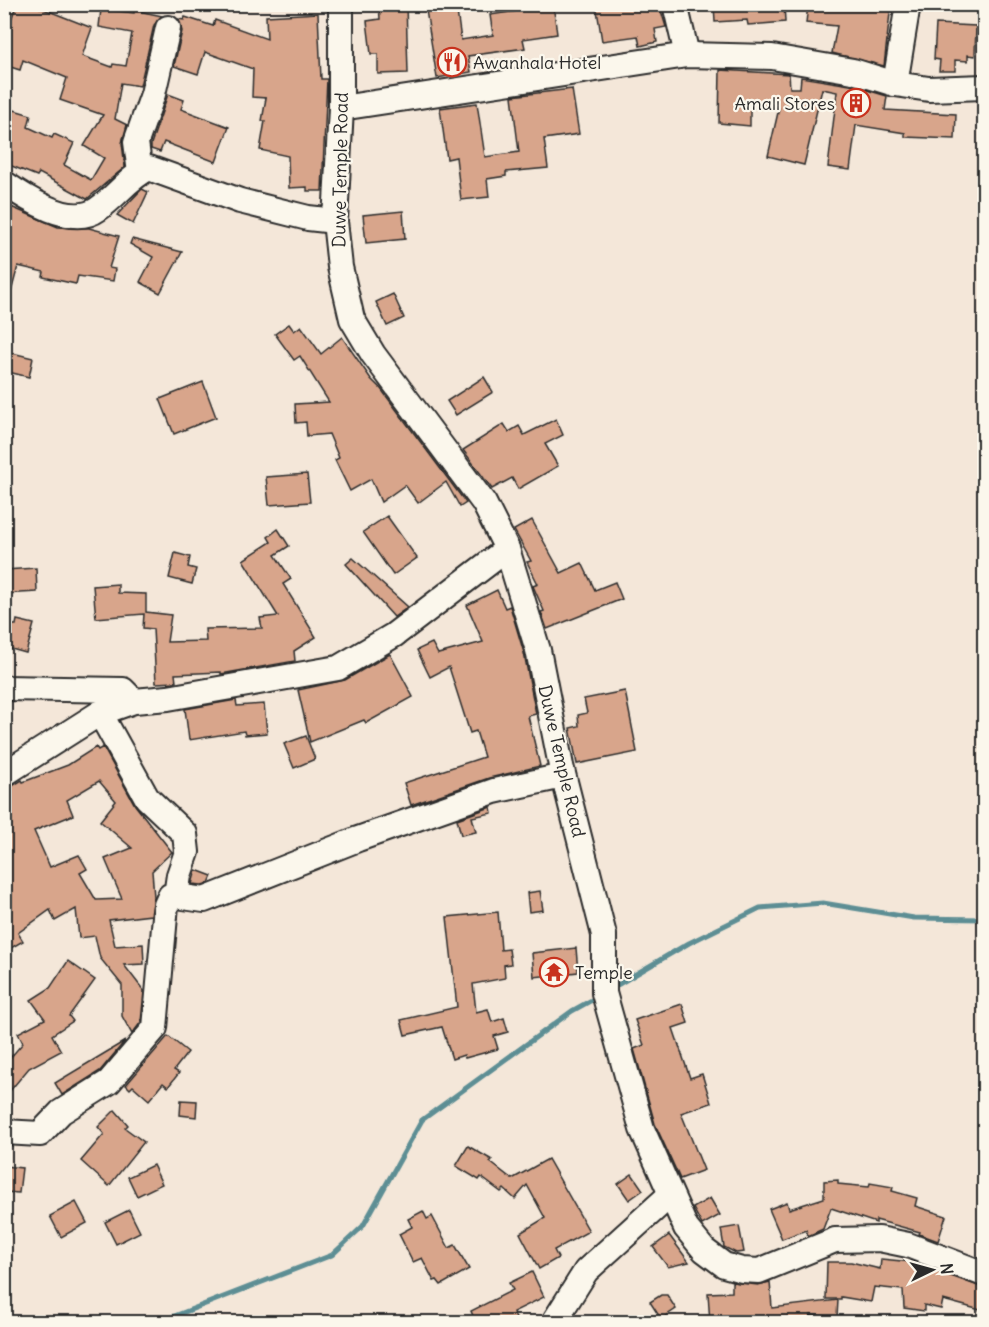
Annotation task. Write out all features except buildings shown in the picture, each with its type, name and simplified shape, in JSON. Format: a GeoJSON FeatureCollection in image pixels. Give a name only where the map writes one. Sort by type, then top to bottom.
{"type":"FeatureCollection","features":[{"type":"Feature","properties":{"kind":"street","name":"Duwe Temple Road"},"geometry":{"type":"LineString","coordinates":[[340,4],[341,108],[335,221],[340,267],[352,319],[373,354],[484,503],[507,549],[538,650],[563,776],[604,935],[604,993],[642,1129],[686,1228],[704,1250],[724,1265],[742,1270],[759,1271],[835,1240],[879,1239],[908,1245],[984,1274]]}},
{"type":"Feature","properties":{"kind":"street"},"geometry":{"type":"LineString","coordinates":[[675,4],[687,55]]}},
{"type":"Feature","properties":{"kind":"street"},"geometry":{"type":"LineString","coordinates":[[895,84],[908,4]]}},
{"type":"Feature","properties":{"kind":"street"},"geometry":{"type":"LineString","coordinates":[[140,172],[136,142],[153,94],[168,28]]}},
{"type":"Feature","properties":{"kind":"street"},"geometry":{"type":"LineString","coordinates":[[341,108],[687,55],[771,57],[853,71],[895,84],[929,89],[984,87]]}},
{"type":"Feature","properties":{"kind":"street"},"geometry":{"type":"LineString","coordinates":[[4,183],[23,196],[66,214],[85,215],[98,209],[140,172],[149,168],[166,172],[240,201],[308,218],[335,221]]}},
{"type":"Feature","properties":{"kind":"street"},"geometry":{"type":"LineString","coordinates":[[4,774],[100,713],[134,701],[168,699],[338,668],[394,635],[507,549]]}},
{"type":"Feature","properties":{"kind":"street"},"geometry":{"type":"LineString","coordinates":[[4,688],[123,690],[134,701]]}},
{"type":"Feature","properties":{"kind":"street"},"geometry":{"type":"LineString","coordinates":[[100,713],[147,798],[185,834],[187,852],[179,875],[176,897]]}},
{"type":"Feature","properties":{"kind":"street"},"geometry":{"type":"LineString","coordinates":[[4,1132],[40,1134],[61,1112],[109,1082],[155,1028],[166,905],[170,896],[204,900],[358,839],[494,790],[563,776]]}},
{"type":"Feature","properties":{"kind":"street"},"geometry":{"type":"LineString","coordinates":[[554,1323],[586,1271],[670,1195]]}},
{"type":"Feature","properties":{"kind":"waterway"},"geometry":{"type":"LineString","coordinates":[[612,988],[689,943],[760,908],[823,903],[914,918],[984,919]]}},
{"type":"Feature","properties":{"kind":"waterway"},"geometry":{"type":"LineString","coordinates":[[159,1322],[332,1255],[363,1226],[422,1120],[572,1011],[599,996]]}},
{"type":"Feature","properties":{"kind":"place","name":"Awanhala Hotel"},"geometry":{"type":"Point","coordinates":[452,62]}},
{"type":"Feature","properties":{"kind":"place","name":"Amali Stores"},"geometry":{"type":"Point","coordinates":[856,103]}},
{"type":"Feature","properties":{"kind":"place","name":"Temple"},"geometry":{"type":"Point","coordinates":[554,972]}}]}
